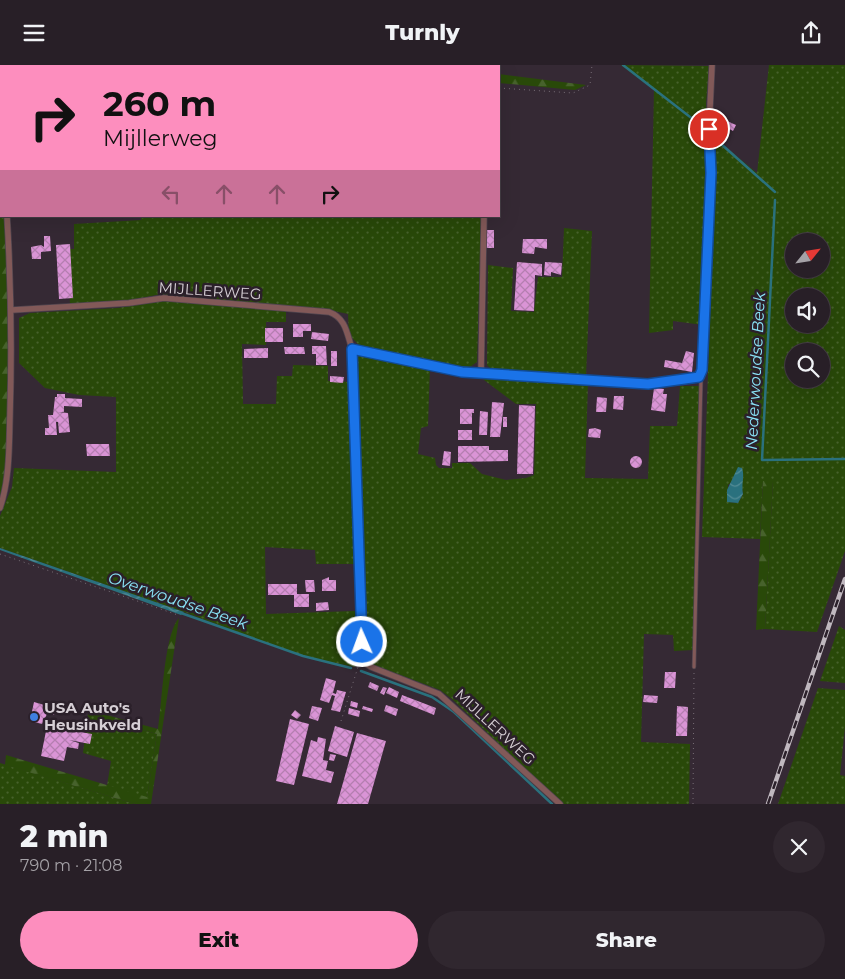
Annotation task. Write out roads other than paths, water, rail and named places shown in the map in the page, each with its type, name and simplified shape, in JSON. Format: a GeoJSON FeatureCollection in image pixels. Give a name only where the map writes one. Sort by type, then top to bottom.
{"type":"FeatureCollection","features":[{"type":"Feature","properties":{"kind":"street"},"geometry":{"type":"LineString","coordinates":[[352,349],[462,372],[648,384],[699,377],[702,370],[711,173],[709,129],[712,65]]}},
{"type":"Feature","properties":{"kind":"street"},"geometry":{"type":"LineString","coordinates":[[0,508],[7,480],[12,310],[7,217]]}},
{"type":"Feature","properties":{"kind":"street"},"geometry":{"type":"LineString","coordinates":[[481,372],[484,217]]}},
{"type":"Feature","properties":{"kind":"street","name":"MIJLLERWEG"},"geometry":{"type":"LineString","coordinates":[[12,310],[129,303],[164,298],[338,315],[343,321],[352,349],[362,642],[360,660],[371,667],[440,694],[560,804]]}},
{"type":"Feature","properties":{"kind":"lane"},"geometry":{"type":"LineString","coordinates":[[694,667],[702,379],[699,377]]}},
{"type":"Feature","properties":{"kind":"water"},"geometry":{"type":"Polygon","coordinates":[[[738,467],[742,468],[743,471],[743,494],[738,503],[727,502],[727,490],[738,467]]]}},
{"type":"Feature","properties":{"kind":"water"},"geometry":{"type":"Polygon","coordinates":[[[0,548],[184,612],[181,615],[0,550],[0,548]]]}},
{"type":"Feature","properties":{"kind":"waterway","name":"Nederwoudse Beek"},"geometry":{"type":"LineString","coordinates":[[623,65],[703,127]]}},
{"type":"Feature","properties":{"kind":"waterway","name":"Nederwoudse Beek"},"geometry":{"type":"LineString","coordinates":[[711,135],[775,192]]}},
{"type":"Feature","properties":{"kind":"waterway","name":"Nederwoudse Beek"},"geometry":{"type":"LineString","coordinates":[[775,200],[762,460],[845,459]]}},
{"type":"Feature","properties":{"kind":"waterway","name":"Overwoudse Beek"},"geometry":{"type":"LineString","coordinates":[[181,613],[303,656],[351,668]]}},
{"type":"Feature","properties":{"kind":"waterway","name":"Overwoudse Beek"},"geometry":{"type":"LineString","coordinates":[[361,671],[432,697],[454,712],[552,804]]}},
{"type":"Feature","properties":{"kind":"railway"},"geometry":{"type":"LineString","coordinates":[[768,804],[845,579]]}},
{"type":"Feature","properties":{"kind":"place","name":"USA Auto's Heusinkveld"},"geometry":{"type":"Point","coordinates":[34,717]}}]}
